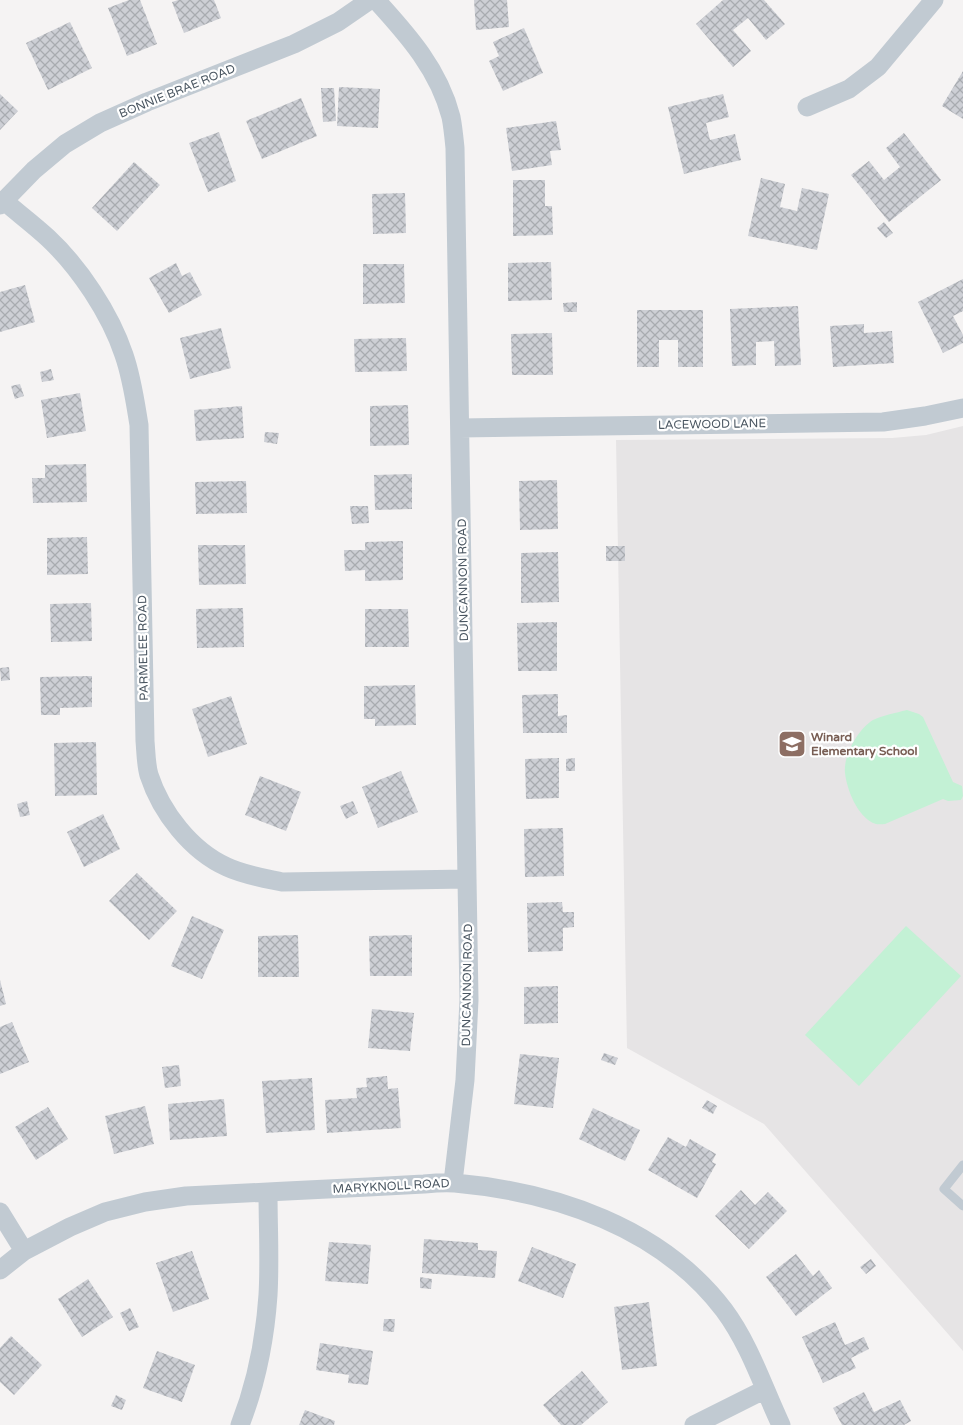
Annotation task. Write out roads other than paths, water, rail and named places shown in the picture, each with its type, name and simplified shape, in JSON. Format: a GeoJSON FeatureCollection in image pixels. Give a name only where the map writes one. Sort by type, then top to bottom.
{"type":"FeatureCollection","features":[{"type":"Feature","properties":{"kind":"street","name":"BONNIE BRAE ROAD"},"geometry":{"type":"LineString","coordinates":[[2,203],[34,170],[65,144],[100,123],[147,102],[294,44],[338,22],[370,0]]}},
{"type":"Feature","properties":{"kind":"street","name":"DUNCANNON ROAD"},"geometry":{"type":"LineString","coordinates":[[376,0],[412,40],[429,65],[442,90],[451,118],[455,148],[468,1009],[465,1080],[453,1182]]}},
{"type":"Feature","properties":{"kind":"street"},"geometry":{"type":"LineString","coordinates":[[807,107],[849,89],[878,68],[934,0]]}},
{"type":"Feature","properties":{"kind":"street","name":"PARMELEE ROAD"},"geometry":{"type":"LineString","coordinates":[[2,203],[48,238],[77,271],[92,292],[110,324],[124,353],[131,378],[139,425],[144,741],[149,774],[157,794],[169,815],[185,835],[205,854],[226,867],[255,877],[282,882],[467,879]]}},
{"type":"Feature","properties":{"kind":"street","name":"LACEWOOD LANE"},"geometry":{"type":"LineString","coordinates":[[460,428],[883,422],[963,408]]}},
{"type":"Feature","properties":{"kind":"street","name":"MARYKNOLL ROAD"},"geometry":{"type":"LineString","coordinates":[[0,1270],[24,1251],[70,1227],[96,1216],[144,1202],[186,1196],[453,1182],[514,1191],[557,1202],[600,1217],[633,1232],[665,1252],[698,1280],[724,1310],[746,1344],[764,1390],[781,1425]]}},
{"type":"Feature","properties":{"kind":"street"},"geometry":{"type":"LineString","coordinates":[[240,1425],[255,1379],[263,1342],[268,1294],[268,1192]]}},
{"type":"Feature","properties":{"kind":"street"},"geometry":{"type":"LineString","coordinates":[[0,1212],[24,1251]]}},
{"type":"Feature","properties":{"kind":"street"},"geometry":{"type":"LineString","coordinates":[[694,1425],[764,1390]]}},
{"type":"Feature","properties":{"kind":"lane"},"geometry":{"type":"LineString","coordinates":[[963,1166],[944,1189],[963,1206]]}},
{"type":"Feature","properties":{"kind":"place","name":"Winard Elementary School"},"geometry":{"type":"Point","coordinates":[792,744]}}]}
